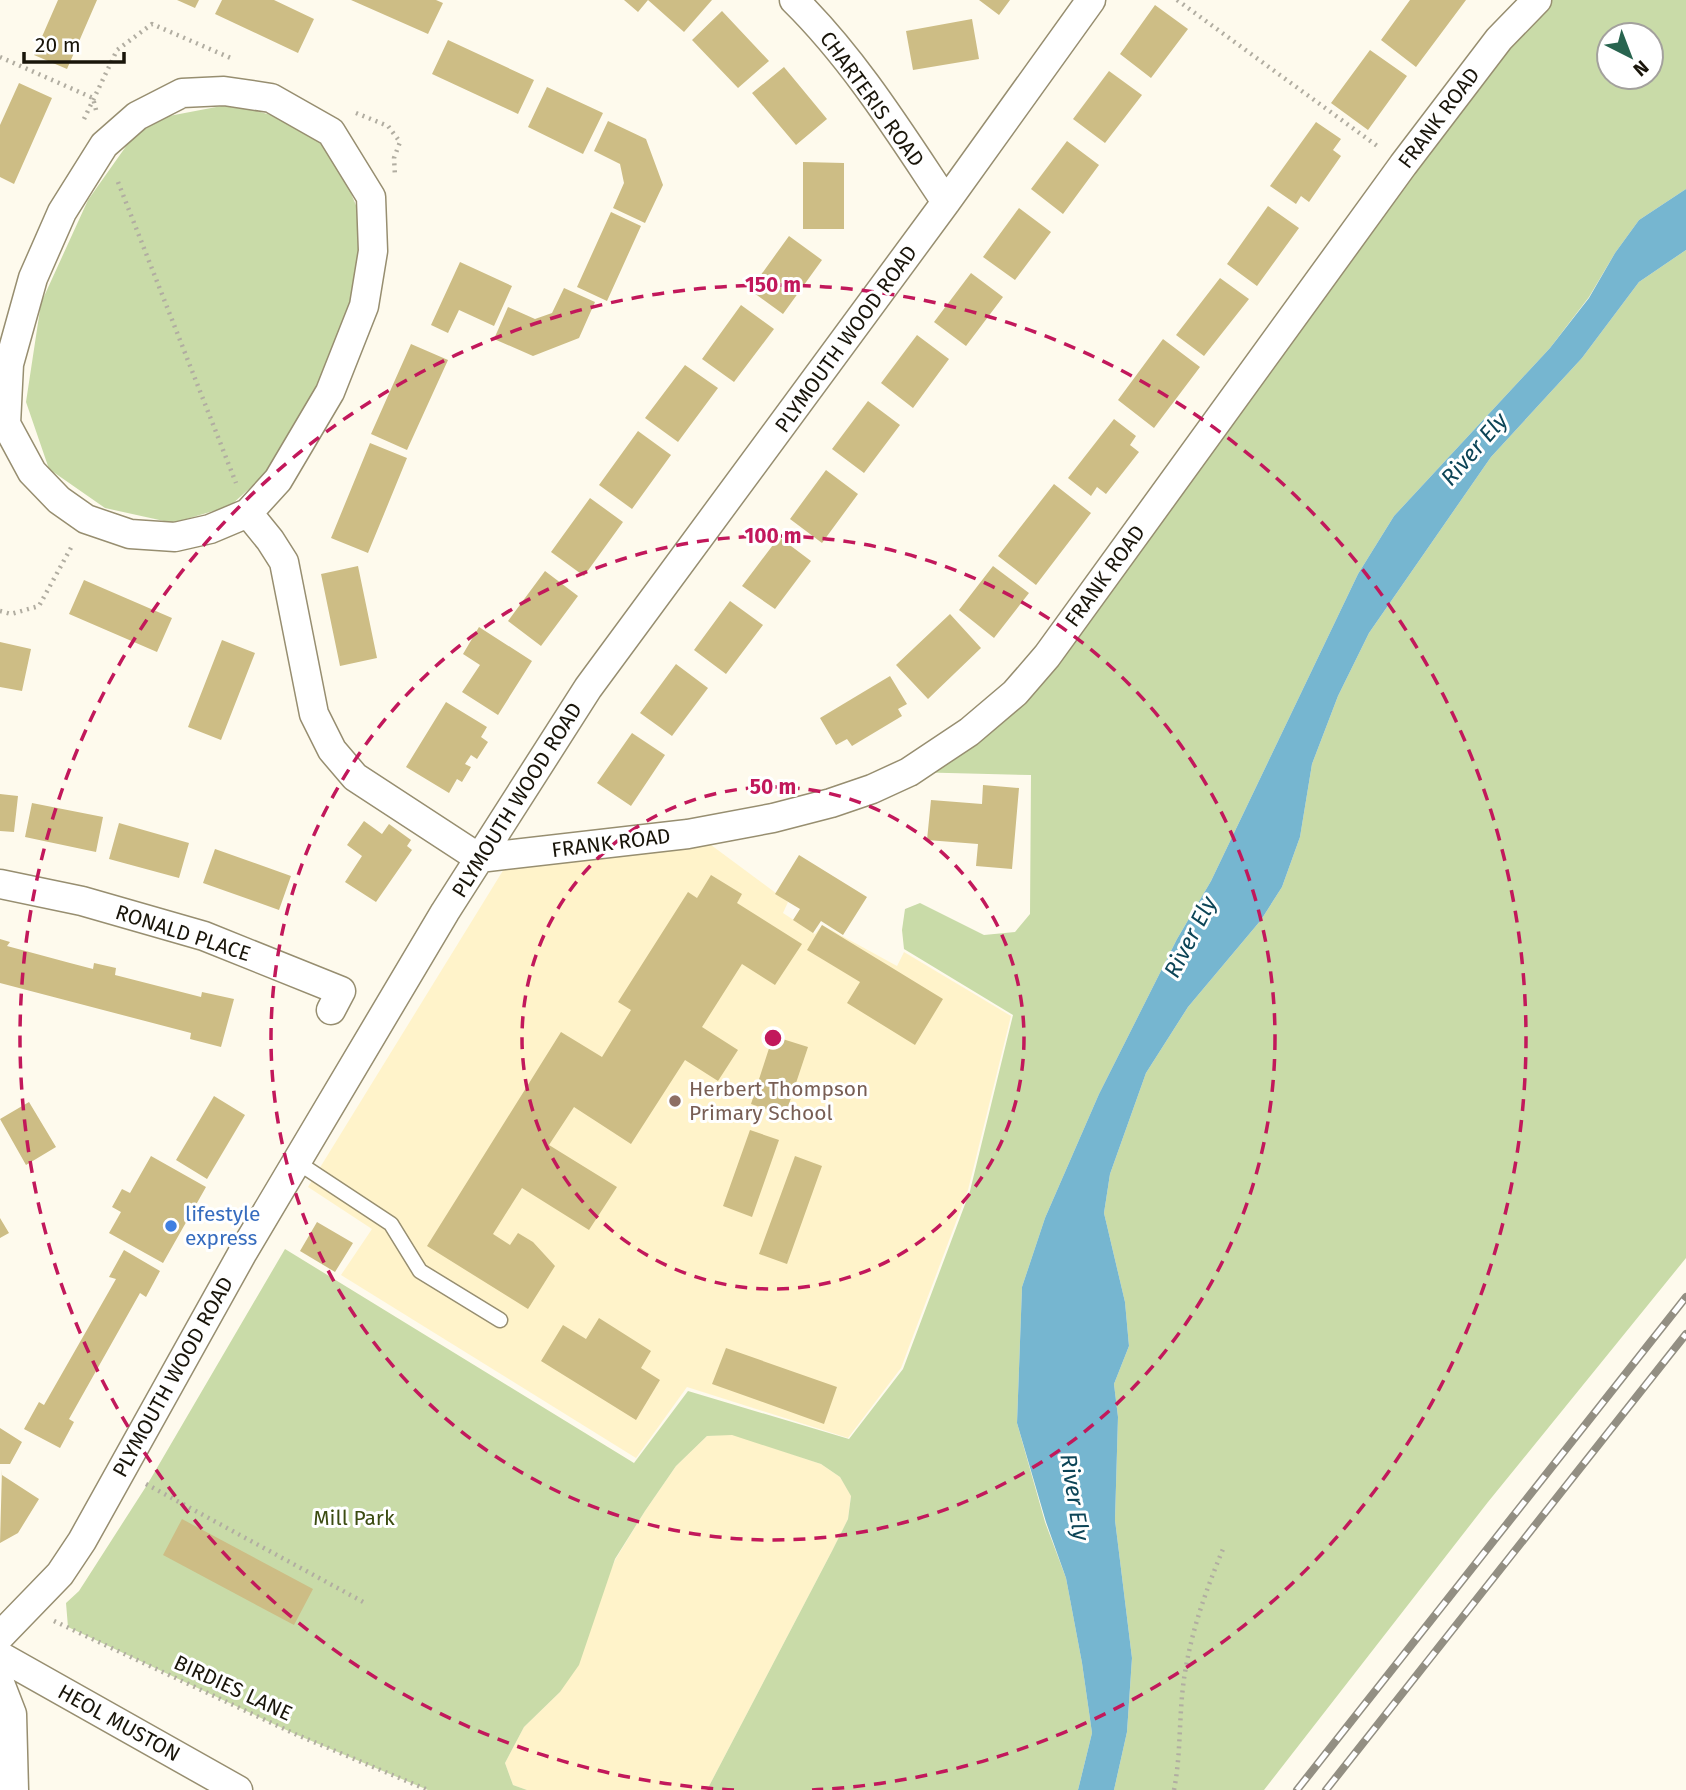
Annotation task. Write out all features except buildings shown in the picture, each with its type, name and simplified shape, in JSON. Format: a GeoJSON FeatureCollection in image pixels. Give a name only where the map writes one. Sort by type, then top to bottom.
{"type":"FeatureCollection","features":[{"type":"Feature","properties":{"kind":"street","name":"CHARTERIS ROAD"},"geometry":{"type":"LineString","coordinates":[[794,0],[810,16],[881,106],[946,202]]}},
{"type":"Feature","properties":{"kind":"street","name":"PLYMOUTH WOOD ROAD"},"geometry":{"type":"LineString","coordinates":[[0,1636],[60,1574],[82,1541],[243,1252],[480,858],[588,688],[946,202],[1091,0]]}},
{"type":"Feature","properties":{"kind":"street","name":"FRANK ROAD"},"geometry":{"type":"LineString","coordinates":[[480,858],[688,834],[773,818],[872,789],[909,772],[969,732],[1015,693],[1047,656],[1403,165],[1499,39],[1537,0]]}},
{"type":"Feature","properties":{"kind":"street"},"geometry":{"type":"LineString","coordinates":[[225,91],[271,98],[331,132],[371,197],[373,251],[364,306],[330,392],[278,480],[248,513],[210,529],[175,537],[130,534],[86,519],[60,500],[32,472],[3,425],[9,364],[33,278],[61,212],[104,145],[137,116],[183,93],[225,91]]}},
{"type":"Feature","properties":{"kind":"street"},"geometry":{"type":"LineString","coordinates":[[248,513],[284,562],[314,714],[332,750],[355,777],[480,858]]}},
{"type":"Feature","properties":{"kind":"street","name":"RONALD PLACE"},"geometry":{"type":"LineString","coordinates":[[0,884],[82,901],[204,936],[341,991],[331,1010]]}},
{"type":"Feature","properties":{"kind":"street","name":"HEOL MUSTON"},"geometry":{"type":"LineString","coordinates":[[0,1656],[238,1790]]}},
{"type":"Feature","properties":{"kind":"street"},"geometry":{"type":"LineString","coordinates":[[0,1683],[12,1714],[15,1790]]}},
{"type":"Feature","properties":{"kind":"lane"},"geometry":{"type":"LineString","coordinates":[[297,1162],[391,1224],[420,1271],[499,1320]]}},
{"type":"Feature","properties":{"kind":"path"},"geometry":{"type":"LineString","coordinates":[[1177,0],[1403,165]]}},
{"type":"Feature","properties":{"kind":"path"},"geometry":{"type":"LineString","coordinates":[[82,123],[117,50],[152,24],[239,61]]}},
{"type":"Feature","properties":{"kind":"path"},"geometry":{"type":"LineString","coordinates":[[0,57],[93,98]]}},
{"type":"Feature","properties":{"kind":"path"},"geometry":{"type":"LineString","coordinates":[[93,98],[104,145],[248,513]]}},
{"type":"Feature","properties":{"kind":"path"},"geometry":{"type":"LineString","coordinates":[[354,112],[388,126],[400,142],[394,158],[395,187]]}},
{"type":"Feature","properties":{"kind":"path"},"geometry":{"type":"LineString","coordinates":[[0,611],[11,614],[39,606],[86,519]]}},
{"type":"Feature","properties":{"kind":"path"},"geometry":{"type":"LineString","coordinates":[[121,1471],[367,1604]]}},
{"type":"Feature","properties":{"kind":"path"},"geometry":{"type":"LineString","coordinates":[[1174,1790],[1179,1763],[1180,1711],[1186,1667],[1200,1605],[1223,1549]]}},
{"type":"Feature","properties":{"kind":"path","name":"BIRDIES LANE"},"geometry":{"type":"LineString","coordinates":[[28,1608],[295,1734],[428,1790]]}},
{"type":"Feature","properties":{"kind":"shaded area","name":"Herbert Thompson Primary School"},"geometry":{"type":"Polygon","coordinates":[[[707,842],[788,902],[783,913],[815,934],[822,925],[897,966],[904,952],[1011,1016],[968,1190],[901,1368],[848,1438],[687,1387],[636,1458],[341,1275],[372,1229],[308,1187],[507,864],[707,842]]]}},
{"type":"Feature","properties":{"kind":"shaded area"},"geometry":{"type":"Polygon","coordinates":[[[732,1434],[821,1464],[840,1477],[851,1495],[848,1519],[707,1790],[527,1790],[513,1785],[505,1763],[524,1727],[560,1692],[615,1560],[645,1511],[676,1466],[707,1436],[732,1434]]]}},
{"type":"Feature","properties":{"kind":"green space","name":"Mill Park"},"geometry":{"type":"Polygon","coordinates":[[[1537,0],[1686,0],[1686,189],[1639,220],[1615,253],[1589,297],[1550,348],[1394,516],[1358,574],[1211,881],[1177,939],[1099,1094],[1045,1218],[1022,1287],[1017,1423],[1045,1522],[1066,1578],[1082,1663],[1092,1733],[1078,1790],[707,1790],[848,1519],[851,1496],[840,1477],[821,1464],[732,1435],[707,1436],[676,1466],[615,1559],[579,1665],[560,1692],[524,1727],[505,1763],[513,1785],[527,1790],[428,1790],[295,1734],[68,1627],[66,1603],[79,1591],[147,1485],[285,1249],[634,1463],[688,1391],[849,1439],[903,1369],[970,1191],[1013,1015],[904,949],[902,930],[905,909],[920,903],[984,935],[1015,932],[1030,914],[1031,775],[909,772],[1015,693],[1537,0]]]}},
{"type":"Feature","properties":{"kind":"green space"},"geometry":{"type":"Polygon","coordinates":[[[232,104],[296,122],[335,155],[363,222],[359,296],[326,375],[272,468],[230,506],[173,523],[105,508],[49,469],[26,402],[41,303],[88,200],[134,135],[169,116],[232,104]]]}},
{"type":"Feature","properties":{"kind":"green space"},"geometry":{"type":"Polygon","coordinates":[[[1686,250],[1686,1258],[1488,1502],[1264,1790],[1114,1790],[1127,1732],[1132,1658],[1115,1520],[1118,1417],[1114,1384],[1129,1346],[1125,1302],[1104,1213],[1110,1174],[1146,1073],[1188,1007],[1261,920],[1282,887],[1300,837],[1312,764],[1338,696],[1369,633],[1491,457],[1582,358],[1639,282],[1686,250]]]}},
{"type":"Feature","properties":{"kind":"water","name":"River Ely"},"geometry":{"type":"Polygon","coordinates":[[[1686,189],[1686,250],[1639,282],[1582,358],[1491,457],[1369,633],[1338,696],[1312,764],[1300,837],[1282,887],[1261,920],[1188,1007],[1146,1073],[1110,1174],[1104,1213],[1125,1302],[1129,1346],[1114,1384],[1118,1417],[1115,1520],[1132,1658],[1127,1732],[1114,1790],[1078,1790],[1092,1733],[1082,1663],[1066,1578],[1046,1522],[1017,1423],[1022,1287],[1045,1218],[1099,1094],[1177,939],[1211,881],[1358,574],[1394,516],[1550,348],[1589,298],[1615,253],[1639,220],[1686,189]]]}},
{"type":"Feature","properties":{"kind":"railway"},"geometry":{"type":"LineString","coordinates":[[1297,1790],[1686,1297]]}},
{"type":"Feature","properties":{"kind":"railway"},"geometry":{"type":"LineString","coordinates":[[1326,1790],[1686,1334]]}},
{"type":"Feature","properties":{"kind":"place","name":"Herbert Thompson Primary School"},"geometry":{"type":"Point","coordinates":[675,1101]}},
{"type":"Feature","properties":{"kind":"place","name":"lifestyle express"},"geometry":{"type":"Point","coordinates":[171,1226]}}]}
